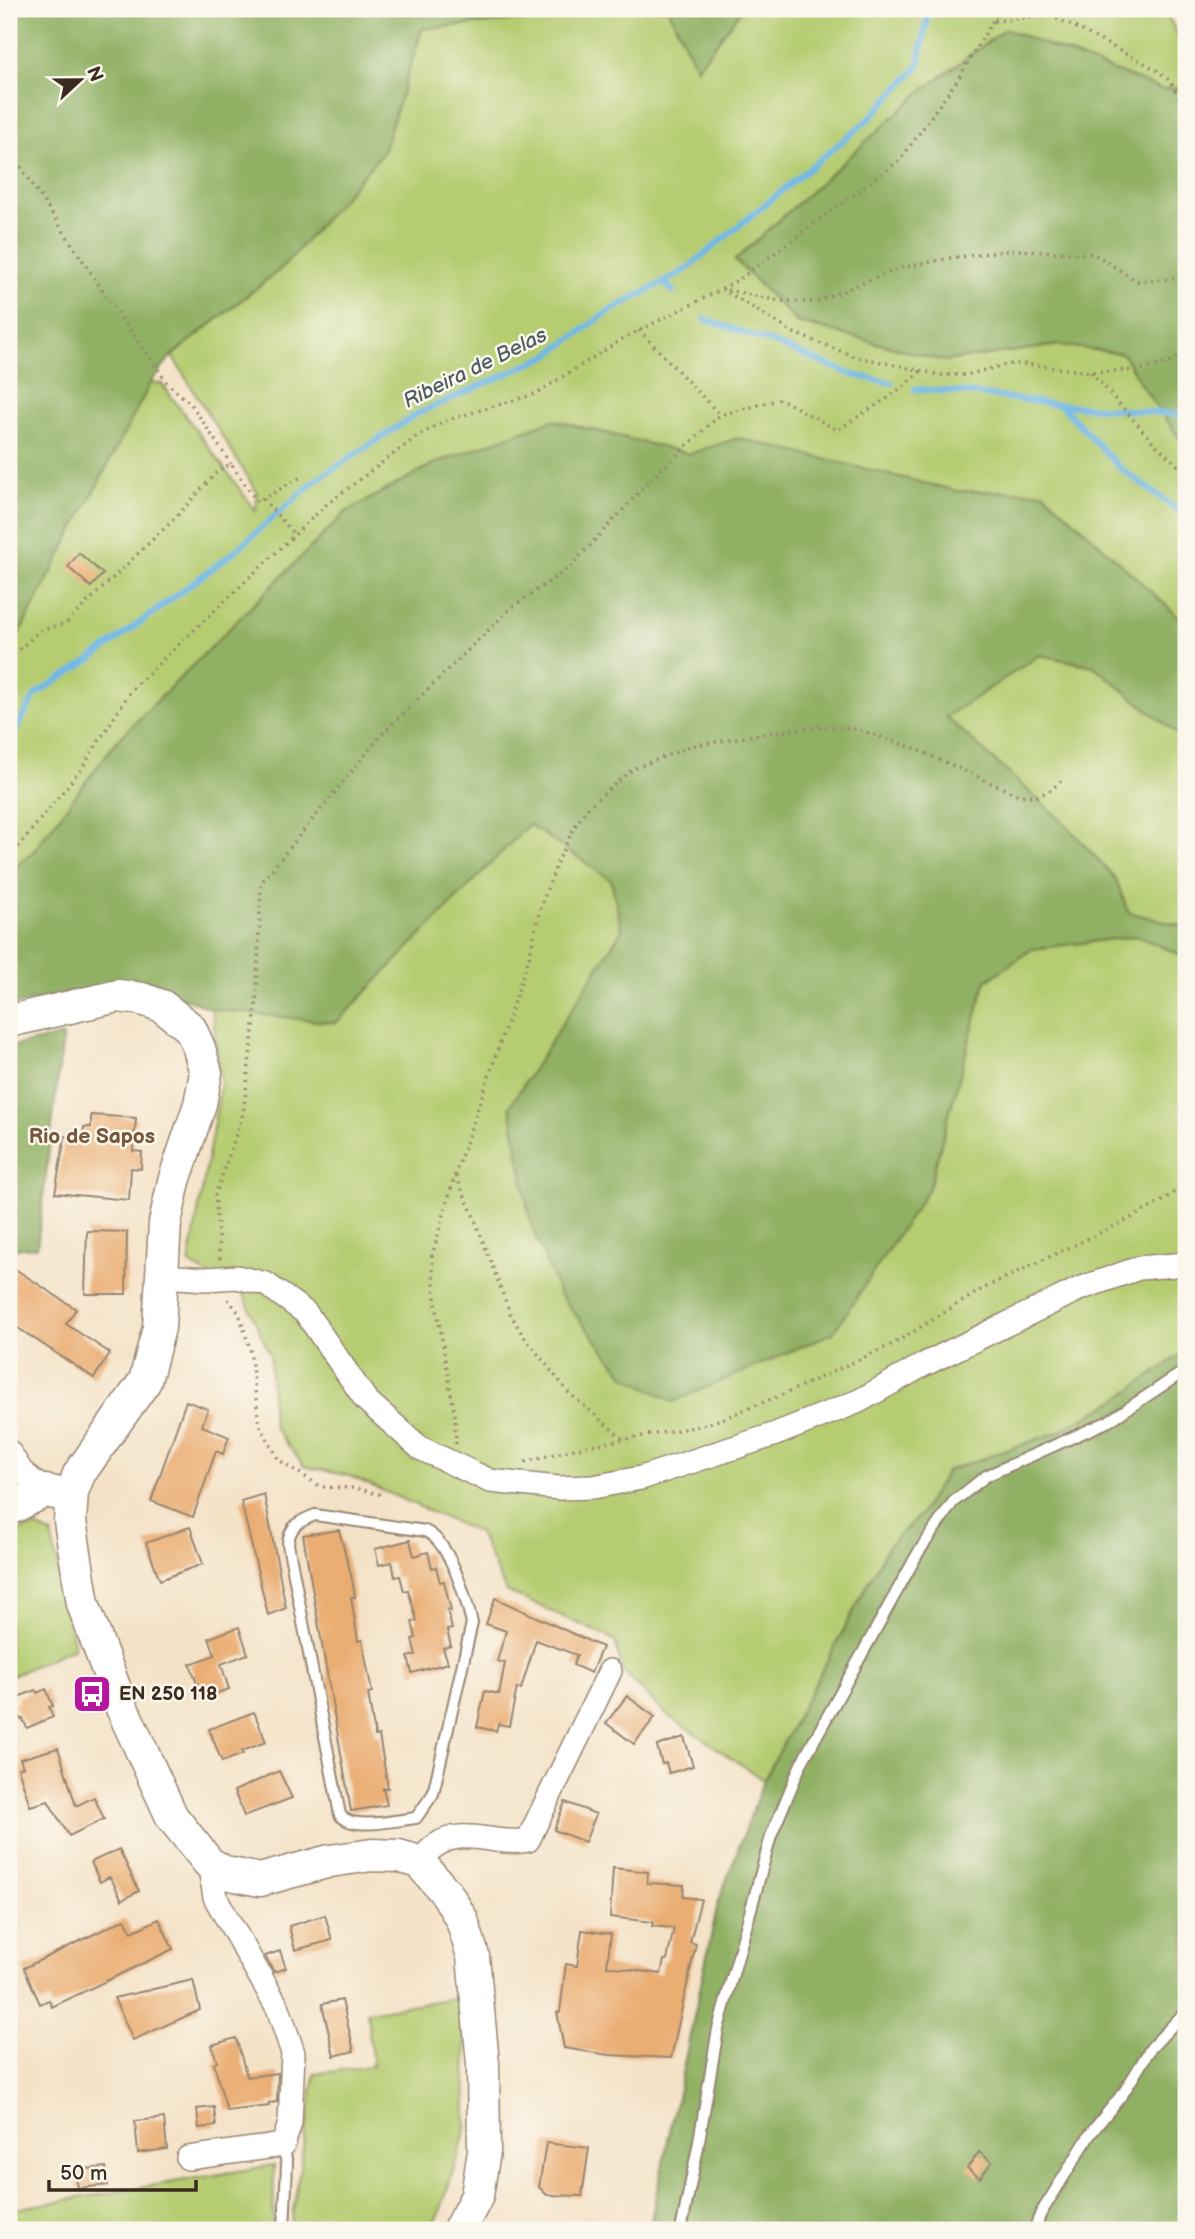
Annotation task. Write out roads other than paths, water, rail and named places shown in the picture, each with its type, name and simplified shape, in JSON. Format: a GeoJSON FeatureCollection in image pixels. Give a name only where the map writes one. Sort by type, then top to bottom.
{"type":"FeatureCollection","features":[{"type":"Feature","properties":{"kind":"main road"},"geometry":{"type":"LineString","coordinates":[[9,1021],[118,996],[142,999],[162,1006],[190,1028],[200,1048],[206,1073],[200,1104],[172,1191],[165,1223],[159,1328],[145,1381],[79,1474],[58,1493],[9,1509]]}},
{"type":"Feature","properties":{"kind":"main road"},"geometry":{"type":"LineString","coordinates":[[58,1493],[70,1521],[83,1604],[122,1709],[172,1817],[209,1863],[226,1873],[260,1880],[330,1861],[372,1855],[399,1856],[419,1862],[447,1894],[462,1920],[472,1956],[483,2064],[484,2151],[477,2196],[459,2230]]}},
{"type":"Feature","properties":{"kind":"street"},"geometry":{"type":"LineString","coordinates":[[164,1276],[214,1279],[237,1277],[266,1284],[306,1313],[366,1400],[420,1448],[490,1481],[559,1488],[593,1487],[641,1478],[773,1435],[859,1401],[923,1365],[1079,1289],[1139,1268],[1186,1264]]}},
{"type":"Feature","properties":{"kind":"street"},"geometry":{"type":"LineString","coordinates":[[9,1452],[21,1471],[58,1493]]}},
{"type":"Feature","properties":{"kind":"street"},"geometry":{"type":"LineString","coordinates":[[419,1862],[436,1844],[468,1835],[514,1843],[528,1840],[610,1671]]}},
{"type":"Feature","properties":{"kind":"street"},"geometry":{"type":"LineString","coordinates":[[188,2158],[283,2145],[290,2123],[293,2053],[278,2008],[215,1897],[209,1863]]}},
{"type":"Feature","properties":{"kind":"lane"},"geometry":{"type":"LineString","coordinates":[[681,2230],[718,2029],[771,1836],[801,1764],[918,1553],[953,1502],[986,1476],[1109,1421],[1186,1370]]}},
{"type":"Feature","properties":{"kind":"lane"},"geometry":{"type":"LineString","coordinates":[[315,1515],[425,1531],[434,1535],[444,1548],[468,1605],[472,1623],[433,1794],[416,1818],[357,1824],[345,1822],[340,1815],[288,1545],[288,1536],[294,1526],[315,1515]]}},
{"type":"Feature","properties":{"kind":"lane"},"geometry":{"type":"LineString","coordinates":[[1034,2230],[1041,2213],[1091,2133],[1125,2092],[1151,2048],[1186,2011]]}},
{"type":"Feature","properties":{"kind":"lane"},"geometry":{"type":"LineString","coordinates":[[283,2145],[287,2165],[284,2230]]}},
{"type":"Feature","properties":{"kind":"waterway","name":"Ribeira de Belas"},"geometry":{"type":"LineString","coordinates":[[9,742],[36,694],[90,660],[234,552],[316,480],[417,414],[547,356],[608,312],[684,271],[869,119],[918,67],[929,9]]}},
{"type":"Feature","properties":{"kind":"waterway"},"geometry":{"type":"LineString","coordinates":[[664,283],[673,291]]}},
{"type":"Feature","properties":{"kind":"waterway"},"geometry":{"type":"LineString","coordinates":[[705,319],[853,375],[892,383]]}},
{"type":"Feature","properties":{"kind":"waterway"},"geometry":{"type":"LineString","coordinates":[[915,389],[1061,405],[1121,469],[1186,516]]}},
{"type":"Feature","properties":{"kind":"waterway"},"geometry":{"type":"LineString","coordinates":[[1061,405],[1186,415]]}},
{"type":"Feature","properties":{"kind":"place","name":"EN 250 118"},"geometry":{"type":"Point","coordinates":[92,1694]}},
{"type":"Feature","properties":{"kind":"district","name":"Rio de Sapos"},"geometry":{"type":"Point","coordinates":[92,1136]}}]}
